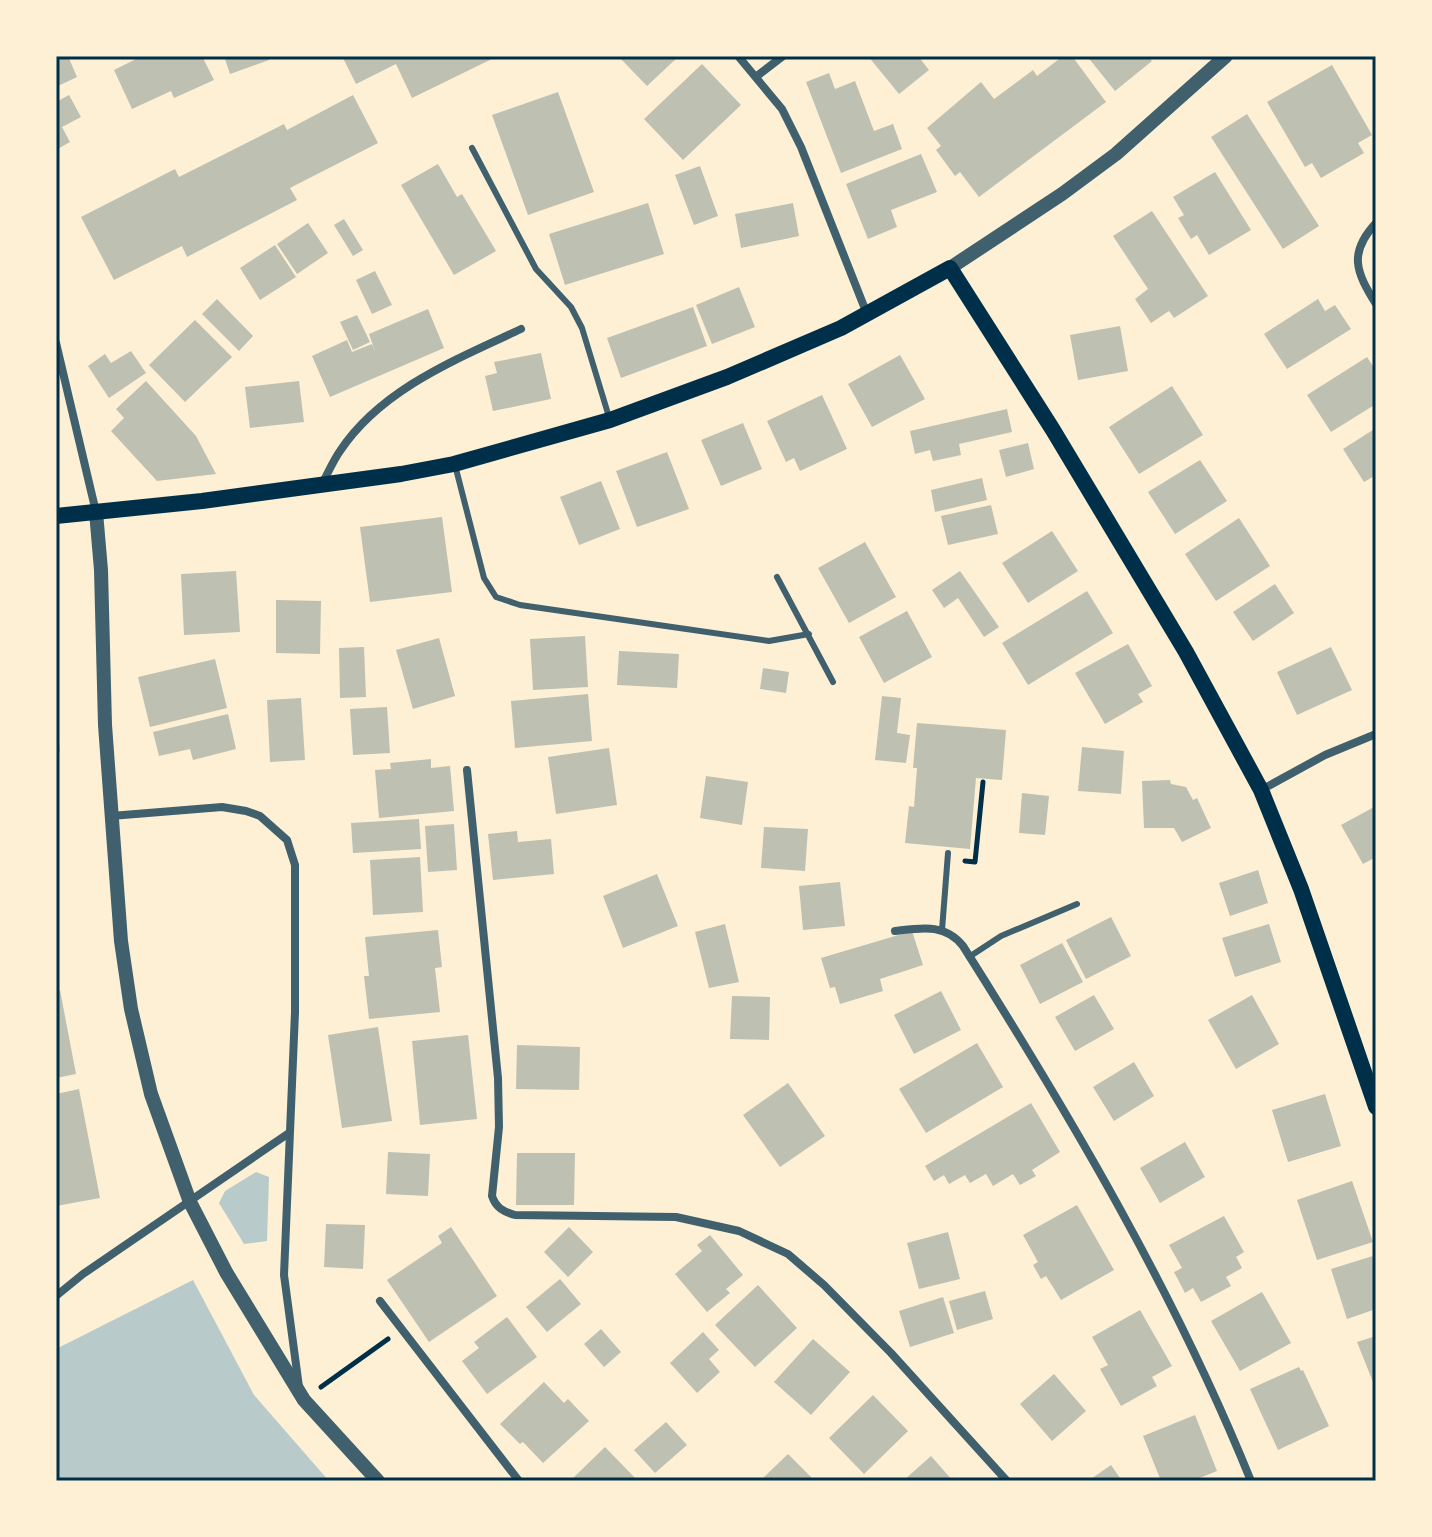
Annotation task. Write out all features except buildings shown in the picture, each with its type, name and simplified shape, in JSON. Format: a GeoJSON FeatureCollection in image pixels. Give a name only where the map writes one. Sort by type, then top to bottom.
{"type":"FeatureCollection","features":[{"type":"Feature","properties":{"kind":"main road"},"geometry":{"type":"LineString","coordinates":[[56,516],[321,484],[454,464],[610,420],[727,377],[841,328],[950,268],[1053,430],[1187,653],[1261,790],[1301,889],[1376,1107]]}},
{"type":"Feature","properties":{"kind":"street"},"geometry":{"type":"LineString","coordinates":[[738,56],[782,109],[801,147],[867,314]]}},
{"type":"Feature","properties":{"kind":"street"},"geometry":{"type":"LineString","coordinates":[[757,76],[783,56]]}},
{"type":"Feature","properties":{"kind":"street"},"geometry":{"type":"LineString","coordinates":[[950,268],[1062,194],[1116,154],[1226,56]]}},
{"type":"Feature","properties":{"kind":"street"},"geometry":{"type":"LineString","coordinates":[[1376,223],[1364,236],[1357,254],[1359,274],[1376,304]]}},
{"type":"Feature","properties":{"kind":"street"},"geometry":{"type":"LineString","coordinates":[[321,484],[340,450],[364,422],[388,401],[455,360],[521,329]]}},
{"type":"Feature","properties":{"kind":"street"},"geometry":{"type":"LineString","coordinates":[[56,343],[96,512],[111,816],[121,941],[131,1009],[151,1094],[190,1202],[226,1272],[302,1396],[378,1481]]}},
{"type":"Feature","properties":{"kind":"street"},"geometry":{"type":"LineString","coordinates":[[1261,790],[1325,755],[1376,734]]}},
{"type":"Feature","properties":{"kind":"street"},"geometry":{"type":"LineString","coordinates":[[467,770],[498,1078],[499,1127],[492,1196],[499,1208],[515,1215],[676,1217],[739,1231],[788,1254],[824,1285],[909,1372],[1007,1481]]}},
{"type":"Feature","properties":{"kind":"street"},"geometry":{"type":"LineString","coordinates":[[111,816],[222,807],[260,816],[287,840],[295,865],[295,1012],[284,1275],[302,1396]]}},
{"type":"Feature","properties":{"kind":"street"},"geometry":{"type":"LineString","coordinates":[[895,931],[942,930],[956,937],[969,957],[1131,1230],[1207,1378],[1251,1481]]}},
{"type":"Feature","properties":{"kind":"street"},"geometry":{"type":"LineString","coordinates":[[56,1296],[83,1274],[289,1133]]}},
{"type":"Feature","properties":{"kind":"street"},"geometry":{"type":"LineString","coordinates":[[380,1301],[519,1481]]}},
{"type":"Feature","properties":{"kind":"lane"},"geometry":{"type":"LineString","coordinates":[[472,148],[536,269],[571,307],[582,328],[610,420]]}},
{"type":"Feature","properties":{"kind":"lane"},"geometry":{"type":"LineString","coordinates":[[454,464],[484,578],[496,597],[520,605],[754,639],[778,640],[809,634]]}},
{"type":"Feature","properties":{"kind":"lane"},"geometry":{"type":"LineString","coordinates":[[777,577],[833,682]]}},
{"type":"Feature","properties":{"kind":"lane"},"geometry":{"type":"LineString","coordinates":[[942,930],[948,857]]}},
{"type":"Feature","properties":{"kind":"lane"},"geometry":{"type":"LineString","coordinates":[[969,957],[1001,936],[1077,904]]}},
{"type":"Feature","properties":{"kind":"path"},"geometry":{"type":"LineString","coordinates":[[948,857],[975,862],[983,782]]}},
{"type":"Feature","properties":{"kind":"path"},"geometry":{"type":"LineString","coordinates":[[302,1396],[401,1330]]}},
{"type":"Feature","properties":{"kind":"shaded area"},"geometry":{"type":"Polygon","coordinates":[[[256,1172],[269,1177],[267,1241],[244,1244],[219,1203],[225,1191],[256,1172]]]}},
{"type":"Feature","properties":{"kind":"shaded area"},"geometry":{"type":"Polygon","coordinates":[[[193,1280],[254,1395],[329,1481],[56,1481],[56,1349],[193,1280]]]}}]}
